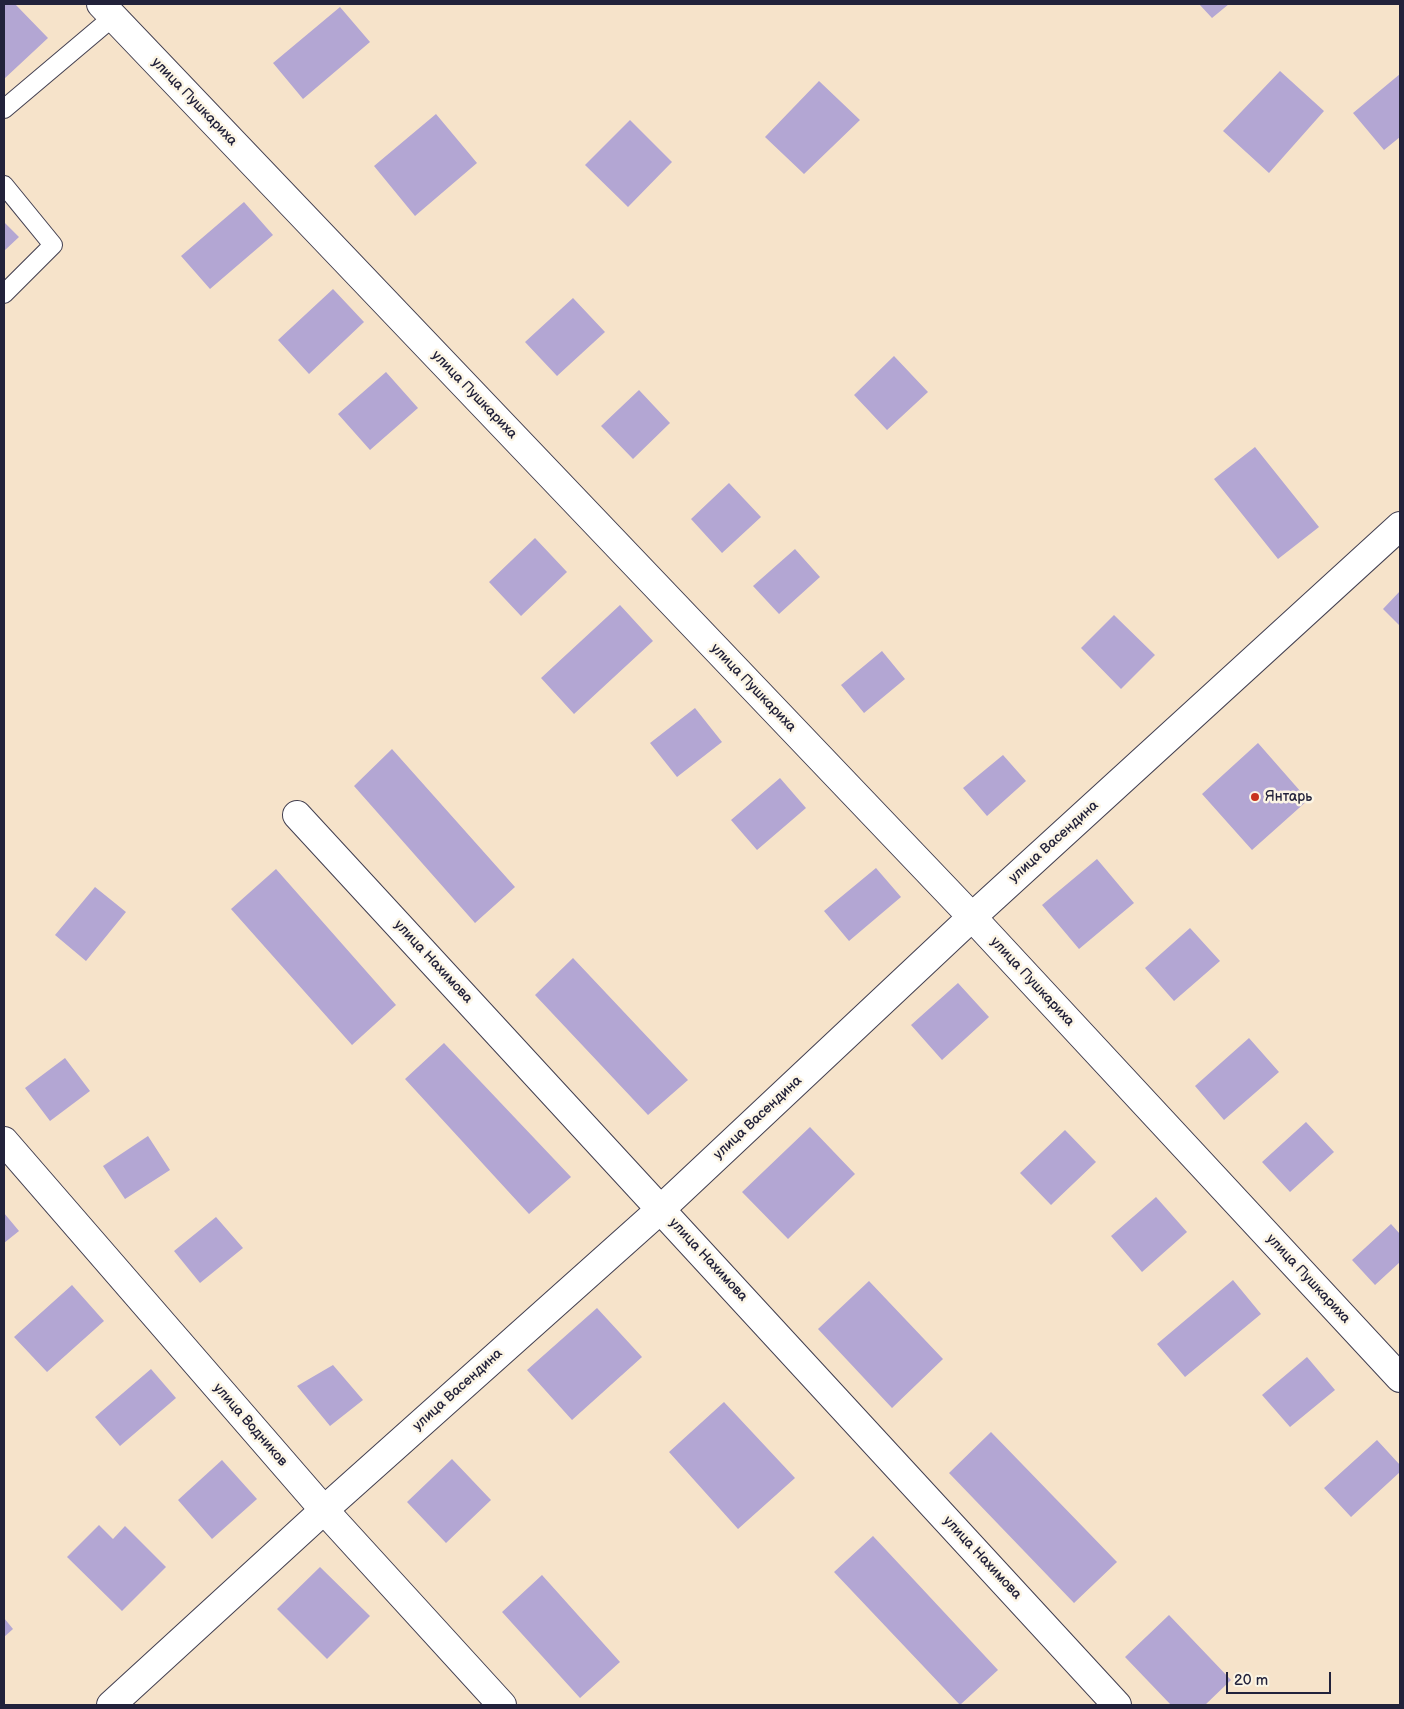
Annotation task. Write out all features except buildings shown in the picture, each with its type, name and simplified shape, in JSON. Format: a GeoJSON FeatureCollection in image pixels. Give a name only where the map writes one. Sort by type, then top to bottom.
{"type":"FeatureCollection","features":[{"type":"Feature","properties":{"kind":"street","name":"улица Пушкариха"},"geometry":{"type":"LineString","coordinates":[[107,10],[972,918],[1400,1378]]}},
{"type":"Feature","properties":{"kind":"street","name":"улица Васендина"},"geometry":{"type":"LineString","coordinates":[[111,1705],[324,1510],[661,1209],[972,918],[1400,526]]}},
{"type":"Feature","properties":{"kind":"street","name":"улица Нахимова"},"geometry":{"type":"LineString","coordinates":[[297,815],[1117,1705]]}},
{"type":"Feature","properties":{"kind":"street","name":"улица Водников"},"geometry":{"type":"LineString","coordinates":[[4,1141],[324,1510],[502,1705]]}},
{"type":"Feature","properties":{"kind":"lane"},"geometry":{"type":"LineString","coordinates":[[4,109],[107,10]]}},
{"type":"Feature","properties":{"kind":"lane"},"geometry":{"type":"LineString","coordinates":[[4,184],[53,245],[4,294]]}},
{"type":"Feature","properties":{"kind":"place","name":"Янтарь"},"geometry":{"type":"Point","coordinates":[1255,797]}}]}
